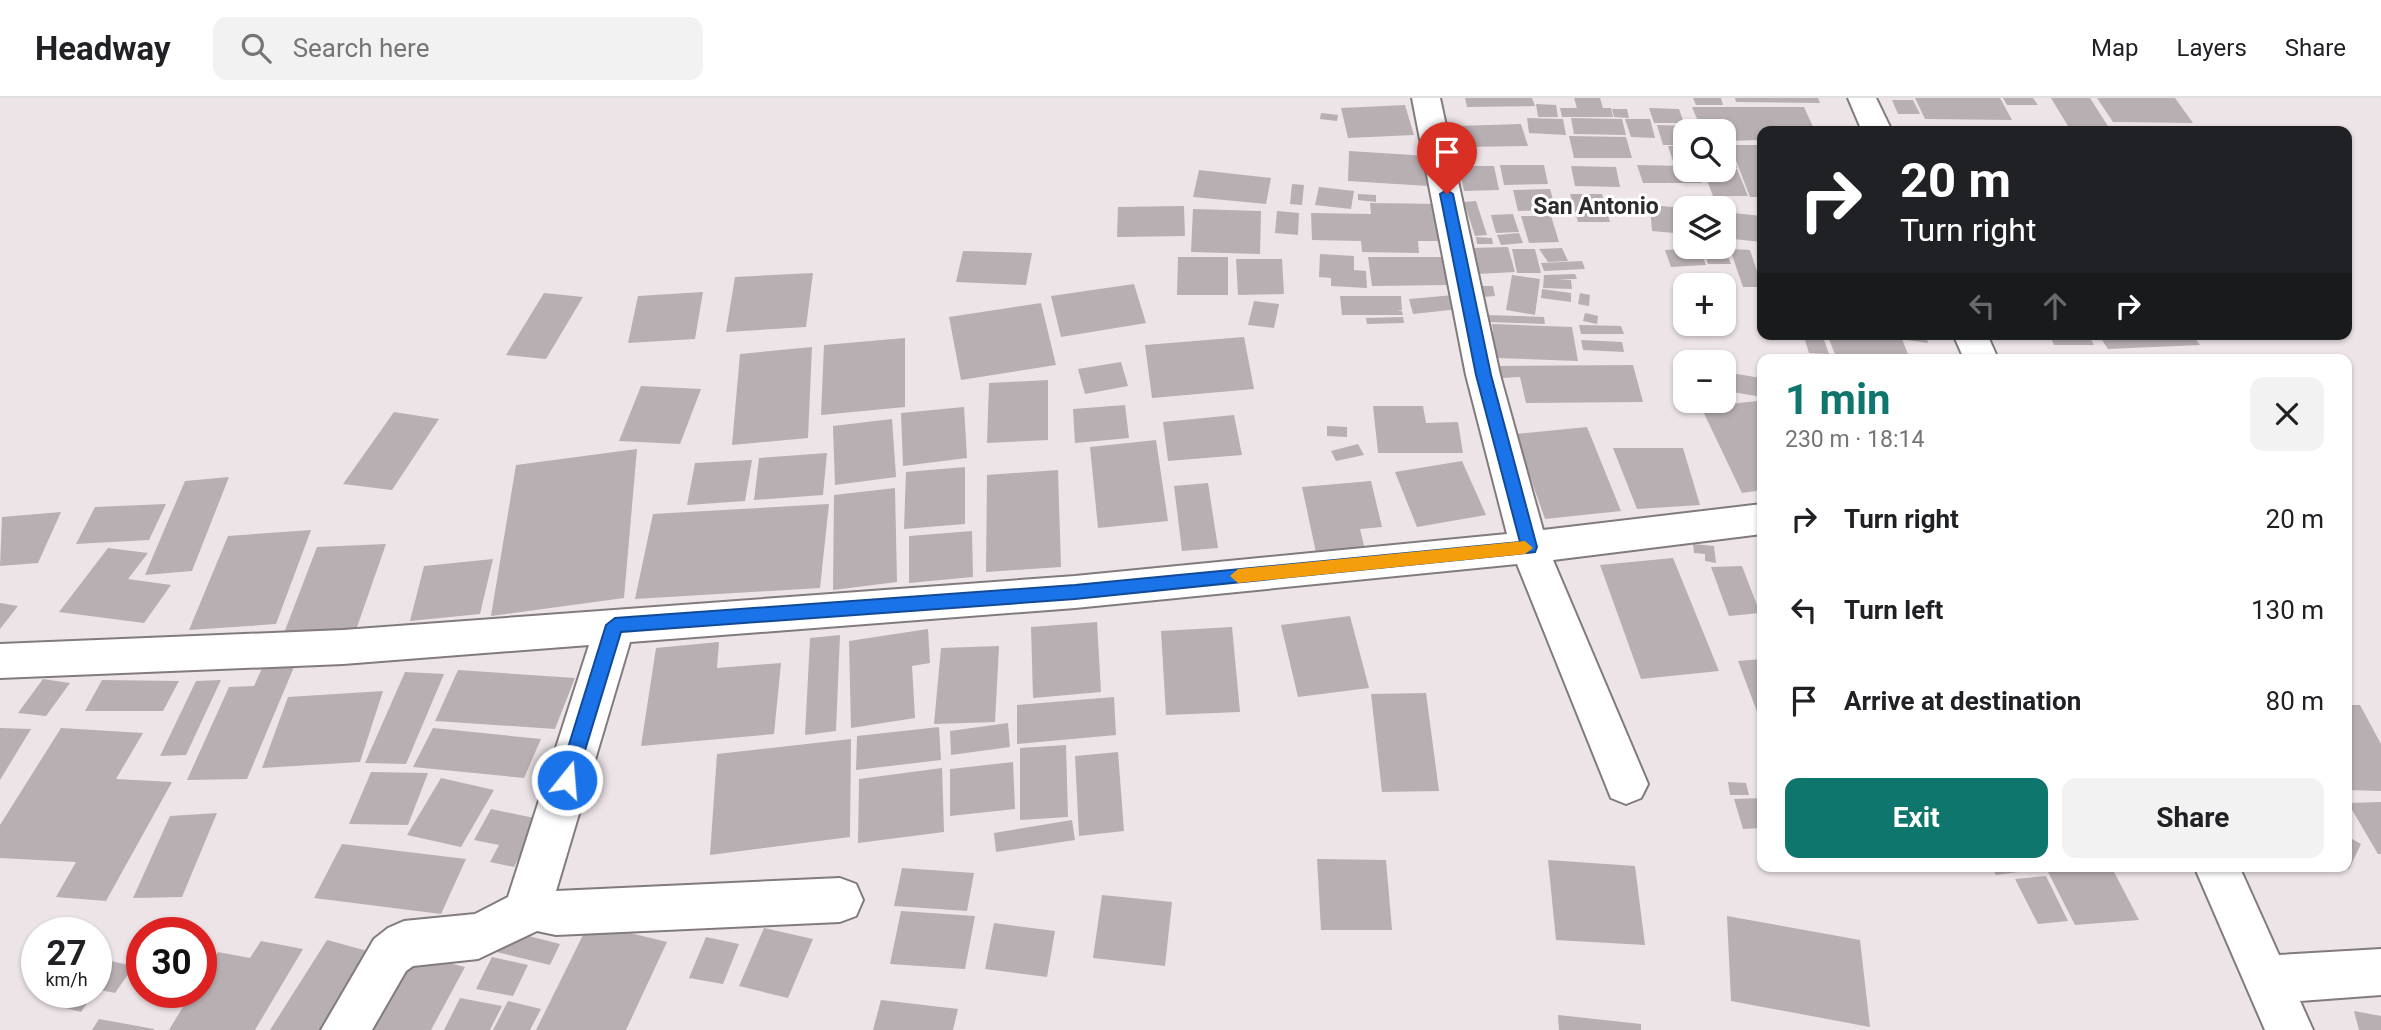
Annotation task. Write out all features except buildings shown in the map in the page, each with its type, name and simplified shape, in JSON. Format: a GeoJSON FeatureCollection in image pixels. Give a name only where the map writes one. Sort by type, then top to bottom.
{"type":"FeatureCollection","features":[{"type":"Feature","properties":{"kind":"street"},"geometry":{"type":"LineString","coordinates":[[1426,98],[1483,375],[1529,547],[1626,784]]}},
{"type":"Feature","properties":{"kind":"street"},"geometry":{"type":"LineString","coordinates":[[1862,98],[1875,126]]}},
{"type":"Feature","properties":{"kind":"street"},"geometry":{"type":"LineString","coordinates":[[0,661],[343,646],[1075,592],[1529,547],[1757,520]]}},
{"type":"Feature","properties":{"kind":"street"},"geometry":{"type":"LineString","coordinates":[[535,908],[531,897],[615,625]]}},
{"type":"Feature","properties":{"kind":"street"},"geometry":{"type":"LineString","coordinates":[[2219,872],[2289,1030]]}},
{"type":"Feature","properties":{"kind":"street"},"geometry":{"type":"LineString","coordinates":[[345,1030],[390,955],[404,944],[478,936],[535,908],[556,913],[840,901]]}},
{"type":"Feature","properties":{"kind":"street"},"geometry":{"type":"LineString","coordinates":[[2268,979],[2381,972]]}},
{"type":"Feature","properties":{"kind":"slow traffic"},"geometry":{"type":"LineString","coordinates":[[1238,576],[1525,548]]}},
{"type":"Feature","properties":{"kind":"district","name":"San Antonio"},"geometry":{"type":"Point","coordinates":[1596,206]}},
{"type":"Feature","properties":{"kind":"route"},"geometry":{"type":"LineString","coordinates":[[567,780],[615,625],[1075,592],[1529,547],[1483,375],[1447,194]]}}]}
